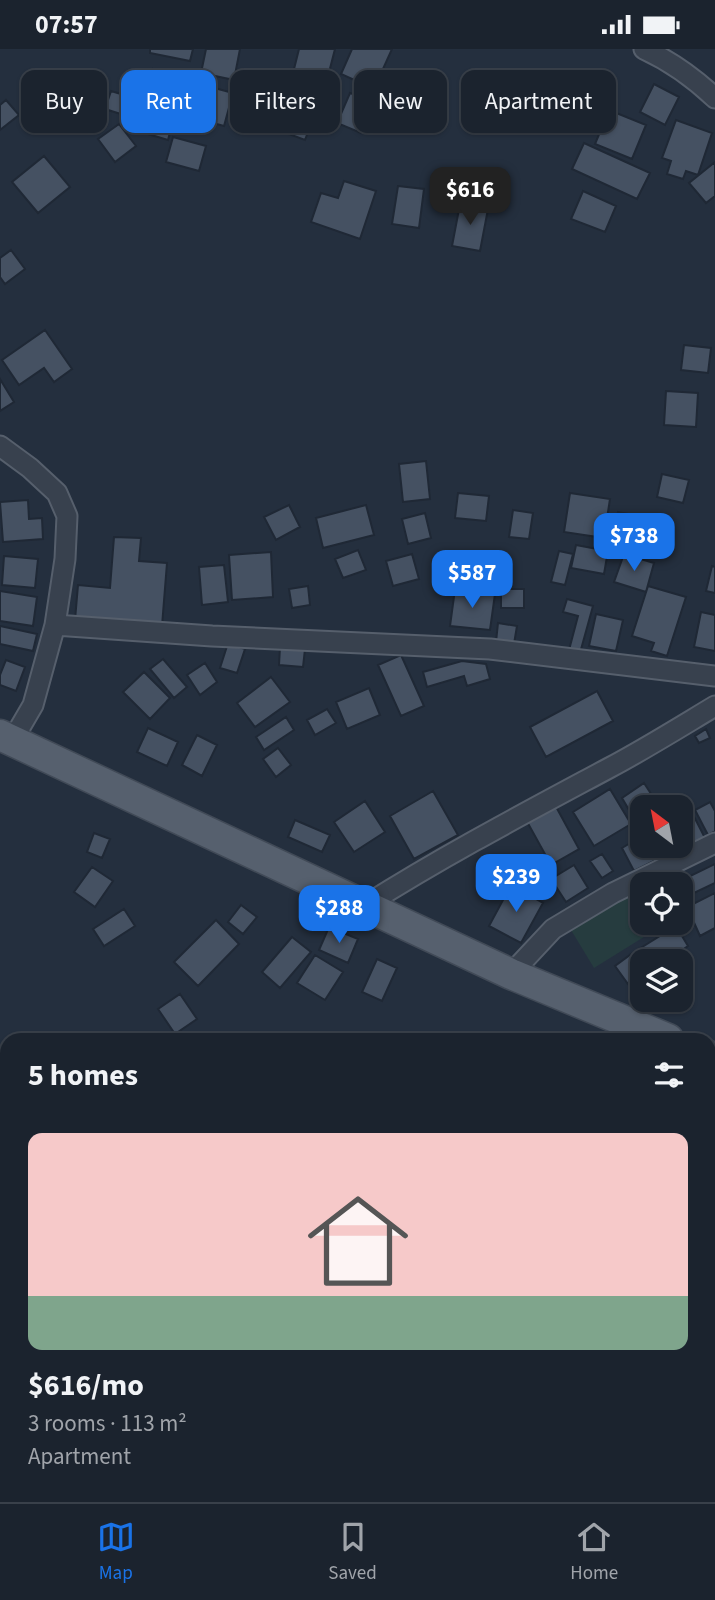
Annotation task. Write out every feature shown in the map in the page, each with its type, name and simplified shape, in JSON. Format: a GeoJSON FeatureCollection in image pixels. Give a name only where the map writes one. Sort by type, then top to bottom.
{"type":"FeatureCollection","features":[{"type":"Feature","properties":{"kind":"main road"},"geometry":{"type":"LineString","coordinates":[[6,738],[511,974],[654,1033]]}},
{"type":"Feature","properties":{"kind":"street"},"geometry":{"type":"LineString","coordinates":[[644,49],[699,83],[715,98]]}},
{"type":"Feature","properties":{"kind":"street"},"geometry":{"type":"LineString","coordinates":[[0,446],[57,492],[67,516],[65,559],[55,625],[33,705],[6,738]]}},
{"type":"Feature","properties":{"kind":"street"},"geometry":{"type":"LineString","coordinates":[[55,625],[212,636],[490,649],[715,676]]}},
{"type":"Feature","properties":{"kind":"street"},"geometry":{"type":"LineString","coordinates":[[366,905],[419,871],[525,811],[611,767],[715,706]]}},
{"type":"Feature","properties":{"kind":"street"},"geometry":{"type":"LineString","coordinates":[[511,974],[553,929],[613,893],[715,843]]}},
{"type":"Feature","properties":{"kind":"green space"},"geometry":{"type":"Polygon","coordinates":[[[630,894],[630,935],[647,935],[594,968],[571,930],[630,894]]]}},
{"type":"Feature","properties":{"kind":"building"},"geometry":{"type":"Polygon","coordinates":[[[150,49],[193,49],[190,61],[150,53],[150,49]]]}},
{"type":"Feature","properties":{"kind":"building"},"geometry":{"type":"Polygon","coordinates":[[[206,49],[240,49],[236,70],[230,70],[230,79],[216,76],[216,70],[202,70],[206,49]]]}},
{"type":"Feature","properties":{"kind":"building"},"geometry":{"type":"Polygon","coordinates":[[[299,49],[335,49],[330,70],[294,70],[299,49]]]}},
{"type":"Feature","properties":{"kind":"building"},"geometry":{"type":"Polygon","coordinates":[[[352,49],[392,49],[383,70],[354,70],[354,80],[341,74],[352,49]]]}},
{"type":"Feature","properties":{"kind":"building"},"geometry":{"type":"Polygon","coordinates":[[[654,84],[679,97],[665,125],[640,112],[654,84]]]}},
{"type":"Feature","properties":{"kind":"building"},"geometry":{"type":"Polygon","coordinates":[[[216,88],[230,92],[224,126],[216,124],[216,88]]]}},
{"type":"Feature","properties":{"kind":"building"},"geometry":{"type":"Polygon","coordinates":[[[111,91],[121,94],[121,114],[107,110],[111,91]]]}},
{"type":"Feature","properties":{"kind":"building"},"geometry":{"type":"Polygon","coordinates":[[[350,93],[354,94],[354,130],[340,124],[340,116],[350,93]]]}},
{"type":"Feature","properties":{"kind":"building"},"geometry":{"type":"Polygon","coordinates":[[[6,100],[19,115],[0,130],[0,105],[6,100]]]}},
{"type":"Feature","properties":{"kind":"building"},"geometry":{"type":"Polygon","coordinates":[[[616,113],[646,125],[632,159],[595,144],[600,133],[616,133],[616,113]]]}},
{"type":"Feature","properties":{"kind":"building"},"geometry":{"type":"Polygon","coordinates":[[[676,120],[712,133],[698,175],[686,171],[683,179],[667,174],[671,161],[662,158],[676,120]]]}},
{"type":"Feature","properties":{"kind":"building"},"geometry":{"type":"Polygon","coordinates":[[[119,124],[121,133],[126,133],[136,146],[115,162],[98,139],[119,124]]]}},
{"type":"Feature","properties":{"kind":"building"},"geometry":{"type":"Polygon","coordinates":[[[145,133],[170,133],[168,140],[145,133]]]}},
{"type":"Feature","properties":{"kind":"building"},"geometry":{"type":"Polygon","coordinates":[[[286,133],[308,133],[305,140],[286,133]]]}},
{"type":"Feature","properties":{"kind":"building"},"geometry":{"type":"Polygon","coordinates":[[[173,137],[206,146],[199,171],[166,162],[173,137]]]}},
{"type":"Feature","properties":{"kind":"building"},"geometry":{"type":"Polygon","coordinates":[[[584,143],[650,173],[637,199],[572,169],[584,143]]]}},
{"type":"Feature","properties":{"kind":"building"},"geometry":{"type":"Polygon","coordinates":[[[44,156],[70,187],[38,213],[12,182],[44,156]]]}},
{"type":"Feature","properties":{"kind":"building"},"geometry":{"type":"Polygon","coordinates":[[[715,162],[715,196],[706,203],[689,183],[715,162]]]}},
{"type":"Feature","properties":{"kind":"building"},"geometry":{"type":"Polygon","coordinates":[[[344,181],[376,191],[360,239],[311,222],[321,193],[338,198],[344,181]]]}},
{"type":"Feature","properties":{"kind":"building"},"geometry":{"type":"Polygon","coordinates":[[[398,186],[424,189],[419,228],[392,224],[398,186]]]}},
{"type":"Feature","properties":{"kind":"building"},"geometry":{"type":"Polygon","coordinates":[[[583,191],[616,206],[605,232],[571,219],[583,191]]]}},
{"type":"Feature","properties":{"kind":"building"},"geometry":{"type":"Polygon","coordinates":[[[460,204],[488,209],[480,251],[452,246],[460,204]]]}},
{"type":"Feature","properties":{"kind":"building"},"geometry":{"type":"Polygon","coordinates":[[[11,250],[25,269],[5,284],[0,277],[0,258],[11,250]]]}},
{"type":"Feature","properties":{"kind":"building"},"geometry":{"type":"Polygon","coordinates":[[[45,330],[72,369],[54,382],[44,368],[19,385],[2,360],[45,330]]]}},
{"type":"Feature","properties":{"kind":"building"},"geometry":{"type":"Polygon","coordinates":[[[684,345],[711,348],[708,373],[681,370],[684,345]]]}},
{"type":"Feature","properties":{"kind":"building"},"geometry":{"type":"Polygon","coordinates":[[[0,379],[14,402],[0,411],[0,379]]]}},
{"type":"Feature","properties":{"kind":"building"},"geometry":{"type":"Polygon","coordinates":[[[666,391],[698,393],[696,427],[664,425],[666,391]]]}},
{"type":"Feature","properties":{"kind":"building"},"geometry":{"type":"Polygon","coordinates":[[[426,461],[430,499],[403,502],[399,464],[426,461]]]}},
{"type":"Feature","properties":{"kind":"building"},"geometry":{"type":"Polygon","coordinates":[[[662,474],[689,480],[683,503],[657,497],[662,474]]]}},
{"type":"Feature","properties":{"kind":"building"},"geometry":{"type":"Polygon","coordinates":[[[458,493],[489,496],[486,521],[455,518],[458,493]]]}},
{"type":"Feature","properties":{"kind":"building"},"geometry":{"type":"Polygon","coordinates":[[[570,493],[610,499],[604,538],[564,532],[570,493]]]}},
{"type":"Feature","properties":{"kind":"building"},"geometry":{"type":"Polygon","coordinates":[[[28,500],[29,519],[42,518],[43,539],[3,542],[0,502],[28,500]]]}},
{"type":"Feature","properties":{"kind":"building"},"geometry":{"type":"Polygon","coordinates":[[[289,505],[300,527],[276,540],[264,517],[289,505]]]}},
{"type":"Feature","properties":{"kind":"building"},"geometry":{"type":"Polygon","coordinates":[[[366,505],[374,535],[323,548],[316,518],[366,505]]]}},
{"type":"Feature","properties":{"kind":"building"},"geometry":{"type":"Polygon","coordinates":[[[513,510],[533,513],[529,539],[509,537],[513,510]]]}},
{"type":"Feature","properties":{"kind":"building"},"geometry":{"type":"Polygon","coordinates":[[[618,512],[633,515],[628,536],[613,533],[618,512]]]}},
{"type":"Feature","properties":{"kind":"building"},"geometry":{"type":"Polygon","coordinates":[[[425,513],[431,538],[408,544],[402,519],[425,513]]]}},
{"type":"Feature","properties":{"kind":"building"},"geometry":{"type":"Polygon","coordinates":[[[644,520],[659,526],[651,543],[636,537],[644,520]]]}},
{"type":"Feature","properties":{"kind":"building"},"geometry":{"type":"Polygon","coordinates":[[[114,537],[141,538],[139,561],[167,563],[162,626],[75,620],[78,585],[110,588],[114,537]]]}},
{"type":"Feature","properties":{"kind":"building"},"geometry":{"type":"Polygon","coordinates":[[[576,545],[608,551],[604,574],[571,568],[576,545]]]}},
{"type":"Feature","properties":{"kind":"building"},"geometry":{"type":"Polygon","coordinates":[[[358,550],[366,570],[343,578],[335,559],[358,550]]]}},
{"type":"Feature","properties":{"kind":"building"},"geometry":{"type":"Polygon","coordinates":[[[559,551],[573,554],[565,585],[551,582],[559,551]]]}},
{"type":"Feature","properties":{"kind":"building"},"geometry":{"type":"Polygon","coordinates":[[[271,552],[273,597],[232,600],[229,555],[271,552]]]}},
{"type":"Feature","properties":{"kind":"building"},"geometry":{"type":"Polygon","coordinates":[[[412,554],[419,579],[393,586],[386,561],[412,554]]]}},
{"type":"Feature","properties":{"kind":"building"},"geometry":{"type":"Polygon","coordinates":[[[624,554],[654,563],[646,592],[614,582],[624,554]]]}},
{"type":"Feature","properties":{"kind":"building"},"geometry":{"type":"Polygon","coordinates":[[[4,556],[38,559],[35,588],[2,585],[4,556]]]}},
{"type":"Feature","properties":{"kind":"building"},"geometry":{"type":"Polygon","coordinates":[[[224,565],[228,602],[202,605],[199,567],[224,565]]]}},
{"type":"Feature","properties":{"kind":"building"},"geometry":{"type":"Polygon","coordinates":[[[712,566],[715,567],[715,593],[706,591],[712,566]]]}},
{"type":"Feature","properties":{"kind":"building"},"geometry":{"type":"Polygon","coordinates":[[[308,586],[310,605],[292,608],[289,589],[308,586]]]}},
{"type":"Feature","properties":{"kind":"building"},"geometry":{"type":"Polygon","coordinates":[[[648,586],[686,597],[667,656],[651,651],[654,643],[632,636],[648,586]]]}},
{"type":"Feature","properties":{"kind":"building"},"geometry":{"type":"Polygon","coordinates":[[[455,589],[495,594],[490,630],[450,626],[455,589]]]}},
{"type":"Feature","properties":{"kind":"building"},"geometry":{"type":"Polygon","coordinates":[[[501,589],[524,589],[524,608],[501,608],[501,589]]]}},
{"type":"Feature","properties":{"kind":"building"},"geometry":{"type":"Polygon","coordinates":[[[0,591],[37,597],[33,626],[0,621],[0,591]]]}},
{"type":"Feature","properties":{"kind":"building"},"geometry":{"type":"Polygon","coordinates":[[[567,599],[593,606],[580,653],[569,650],[578,616],[563,612],[567,599]]]}},
{"type":"Feature","properties":{"kind":"building"},"geometry":{"type":"Polygon","coordinates":[[[701,612],[715,615],[715,651],[694,647],[701,612]]]}},
{"type":"Feature","properties":{"kind":"building"},"geometry":{"type":"Polygon","coordinates":[[[596,614],[623,620],[616,651],[589,646],[596,614]]]}},
{"type":"Feature","properties":{"kind":"building"},"geometry":{"type":"Polygon","coordinates":[[[498,623],[517,626],[514,644],[496,642],[498,623]]]}},
{"type":"Feature","properties":{"kind":"building"},"geometry":{"type":"Polygon","coordinates":[[[0,626],[37,634],[33,651],[0,644],[0,626]]]}},
{"type":"Feature","properties":{"kind":"building"},"geometry":{"type":"Polygon","coordinates":[[[228,643],[245,649],[237,673],[220,668],[228,643]]]}},
{"type":"Feature","properties":{"kind":"building"},"geometry":{"type":"Polygon","coordinates":[[[280,647],[305,649],[303,667],[279,665],[280,647]]]}},
{"type":"Feature","properties":{"kind":"building"},"geometry":{"type":"Polygon","coordinates":[[[401,655],[424,706],[401,716],[378,665],[401,655]]]}},
{"type":"Feature","properties":{"kind":"building"},"geometry":{"type":"Polygon","coordinates":[[[163,659],[187,687],[174,698],[150,669],[163,659]]]}},
{"type":"Feature","properties":{"kind":"building"},"geometry":{"type":"Polygon","coordinates":[[[6,660],[25,667],[16,691],[0,685],[0,675],[6,660]]]}},
{"type":"Feature","properties":{"kind":"building"},"geometry":{"type":"Polygon","coordinates":[[[462,661],[486,664],[490,679],[467,686],[464,676],[427,687],[423,672],[462,661]]]}},
{"type":"Feature","properties":{"kind":"building"},"geometry":{"type":"Polygon","coordinates":[[[205,663],[217,682],[200,695],[187,675],[205,663]]]}},
{"type":"Feature","properties":{"kind":"building"},"geometry":{"type":"Polygon","coordinates":[[[144,672],[170,698],[150,719],[123,692],[144,672]]]}},
{"type":"Feature","properties":{"kind":"building"},"geometry":{"type":"Polygon","coordinates":[[[271,677],[290,702],[255,727],[237,703],[271,677]]]}},
{"type":"Feature","properties":{"kind":"building"},"geometry":{"type":"Polygon","coordinates":[[[369,688],[380,715],[347,729],[336,702],[369,688]]]}},
{"type":"Feature","properties":{"kind":"building"},"geometry":{"type":"Polygon","coordinates":[[[597,691],[613,721],[546,757],[530,727],[597,691]]]}},
{"type":"Feature","properties":{"kind":"building"},"geometry":{"type":"Polygon","coordinates":[[[327,709],[336,723],[315,735],[307,720],[327,709]]]}},
{"type":"Feature","properties":{"kind":"building"},"geometry":{"type":"Polygon","coordinates":[[[286,717],[294,730],[264,750],[256,737],[286,717]]]}},
{"type":"Feature","properties":{"kind":"building"},"geometry":{"type":"Polygon","coordinates":[[[148,728],[178,742],[167,766],[137,752],[148,728]]]}},
{"type":"Feature","properties":{"kind":"building"},"geometry":{"type":"Polygon","coordinates":[[[706,729],[710,738],[699,743],[695,736],[706,729]]]}},
{"type":"Feature","properties":{"kind":"building"},"geometry":{"type":"Polygon","coordinates":[[[197,735],[217,745],[202,776],[182,765],[197,735]]]}},
{"type":"Feature","properties":{"kind":"building"},"geometry":{"type":"Polygon","coordinates":[[[278,748],[291,765],[276,777],[263,759],[278,748]]]}},
{"type":"Feature","properties":{"kind":"building"},"geometry":{"type":"Polygon","coordinates":[[[644,783],[652,795],[630,795],[630,812],[622,798],[644,783]]]}},
{"type":"Feature","properties":{"kind":"building"},"geometry":{"type":"Polygon","coordinates":[[[610,789],[630,825],[594,846],[573,812],[610,789]]]}},
{"type":"Feature","properties":{"kind":"building"},"geometry":{"type":"Polygon","coordinates":[[[433,791],[458,835],[414,859],[390,816],[433,791]]]}},
{"type":"Feature","properties":{"kind":"building"},"geometry":{"type":"Polygon","coordinates":[[[365,801],[385,832],[354,852],[334,822],[365,801]]]}},
{"type":"Feature","properties":{"kind":"building"},"geometry":{"type":"Polygon","coordinates":[[[710,802],[715,811],[715,831],[708,835],[695,810],[710,802]]]}},
{"type":"Feature","properties":{"kind":"building"},"geometry":{"type":"Polygon","coordinates":[[[554,803],[579,849],[551,865],[525,818],[554,803]]]}},
{"type":"Feature","properties":{"kind":"building"},"geometry":{"type":"Polygon","coordinates":[[[693,815],[705,838],[693,844],[693,815]]]}},
{"type":"Feature","properties":{"kind":"building"},"geometry":{"type":"Polygon","coordinates":[[[295,820],[330,835],[322,852],[288,837],[295,820]]]}},
{"type":"Feature","properties":{"kind":"building"},"geometry":{"type":"Polygon","coordinates":[[[94,833],[110,839],[102,858],[87,852],[94,833]]]}},
{"type":"Feature","properties":{"kind":"building"},"geometry":{"type":"Polygon","coordinates":[[[630,843],[630,858],[660,858],[634,871],[622,848],[630,843]]]}},
{"type":"Feature","properties":{"kind":"building"},"geometry":{"type":"Polygon","coordinates":[[[602,854],[613,871],[602,878],[590,861],[602,854]]]}},
{"type":"Feature","properties":{"kind":"building"},"geometry":{"type":"Polygon","coordinates":[[[715,864],[715,883],[694,893],[693,875],[715,864]]]}},
{"type":"Feature","properties":{"kind":"building"},"geometry":{"type":"Polygon","coordinates":[[[574,865],[588,888],[566,902],[551,879],[574,865]]]}},
{"type":"Feature","properties":{"kind":"building"},"geometry":{"type":"Polygon","coordinates":[[[92,867],[113,881],[95,907],[74,892],[92,867]]]}},
{"type":"Feature","properties":{"kind":"building"},"geometry":{"type":"Polygon","coordinates":[[[511,885],[543,903],[521,943],[489,926],[511,885]]]}},
{"type":"Feature","properties":{"kind":"building"},"geometry":{"type":"Polygon","coordinates":[[[715,893],[715,928],[700,936],[693,920],[693,904],[715,893]]]}},
{"type":"Feature","properties":{"kind":"building"},"geometry":{"type":"Polygon","coordinates":[[[241,905],[257,917],[243,934],[228,922],[241,905]]]}},
{"type":"Feature","properties":{"kind":"building"},"geometry":{"type":"Polygon","coordinates":[[[124,909],[135,926],[104,946],[93,929],[124,909]]]}},
{"type":"Feature","properties":{"kind":"building"},"geometry":{"type":"Polygon","coordinates":[[[216,920],[239,944],[198,986],[174,962],[216,920]]]}},
{"type":"Feature","properties":{"kind":"building"},"geometry":{"type":"Polygon","coordinates":[[[329,927],[358,939],[348,963],[319,950],[329,927]]]}},
{"type":"Feature","properties":{"kind":"building"},"geometry":{"type":"Polygon","coordinates":[[[662,935],[681,935],[688,946],[684,949],[639,949],[662,935]]]}},
{"type":"Feature","properties":{"kind":"building"},"geometry":{"type":"Polygon","coordinates":[[[292,937],[311,952],[280,988],[262,972],[292,937]]]}},
{"type":"Feature","properties":{"kind":"building"},"geometry":{"type":"Polygon","coordinates":[[[315,955],[343,972],[325,1000],[297,983],[315,955]]]}},
{"type":"Feature","properties":{"kind":"building"},"geometry":{"type":"Polygon","coordinates":[[[630,955],[630,983],[628,984],[615,966],[630,955]]]}},
{"type":"Feature","properties":{"kind":"building"},"geometry":{"type":"Polygon","coordinates":[[[377,959],[397,968],[382,1001],[362,992],[377,959]]]}},
{"type":"Feature","properties":{"kind":"building"},"geometry":{"type":"Polygon","coordinates":[[[180,994],[197,1019],[174,1033],[158,1009],[180,994]]]}}]}
